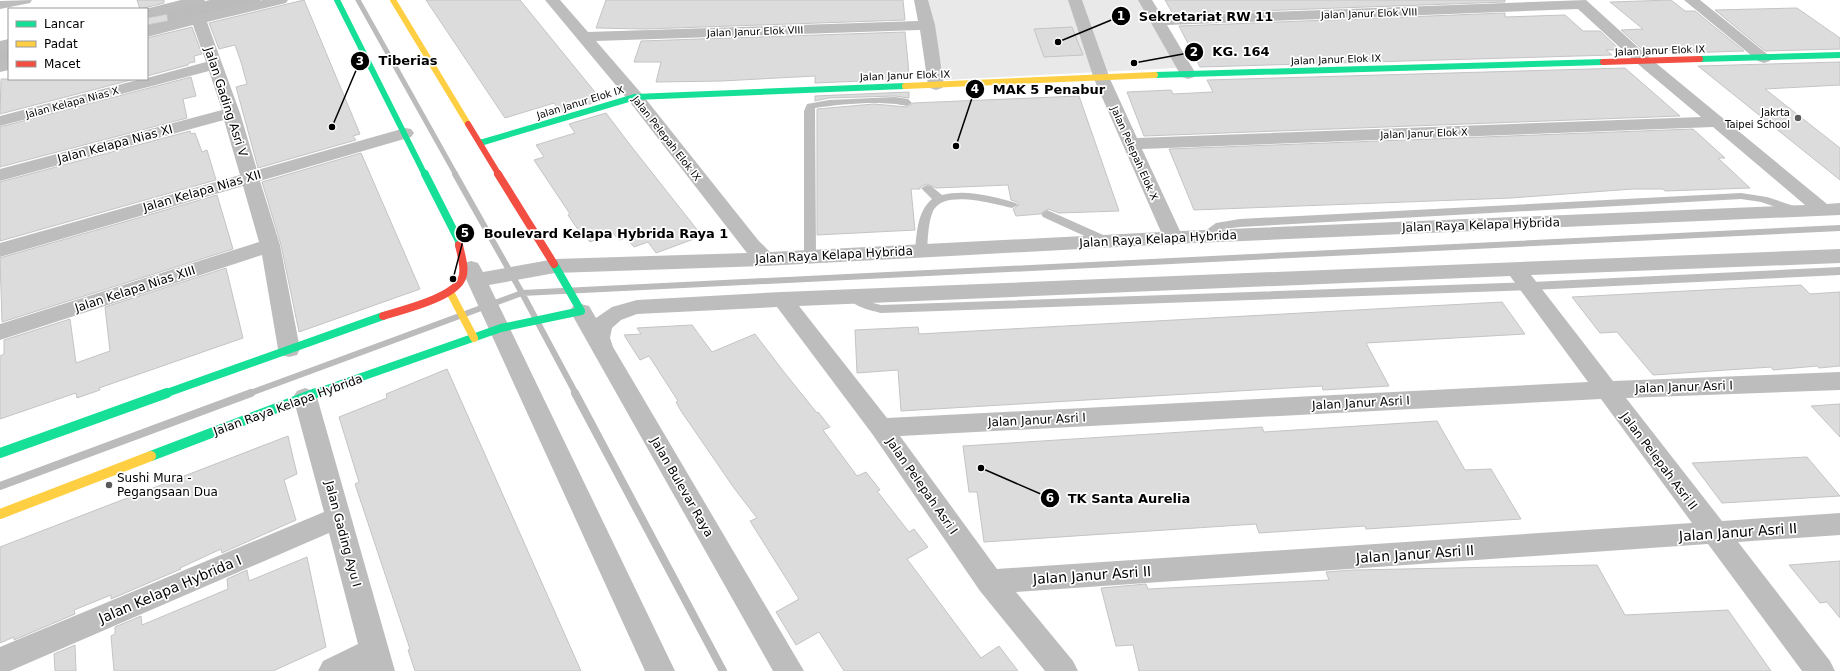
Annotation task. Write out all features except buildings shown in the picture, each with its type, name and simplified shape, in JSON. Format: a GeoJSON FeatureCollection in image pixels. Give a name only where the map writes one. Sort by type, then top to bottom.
{"type":"FeatureCollection","features":[{"type":"Feature","properties":{"kind":"main road"},"geometry":{"type":"LineString","coordinates":[[0,453],[450,292],[462,282],[463,277],[459,241],[337,0]]}},
{"type":"Feature","properties":{"kind":"main road"},"geometry":{"type":"LineString","coordinates":[[393,0],[480,143],[575,309]]}},
{"type":"Feature","properties":{"kind":"main road","name":"Jalan Janur Elok IX"},"geometry":{"type":"LineString","coordinates":[[480,143],[635,97],[1102,79],[1188,74],[1645,62],[1840,55]]}},
{"type":"Feature","properties":{"kind":"main road"},"geometry":{"type":"LineString","coordinates":[[450,292],[474,338]]}},
{"type":"Feature","properties":{"kind":"main road","name":"Jalan Raya Kelapa Hybrida"},"geometry":{"type":"LineString","coordinates":[[0,514],[305,397],[474,338],[504,324],[575,309]]}},
{"type":"Feature","properties":{"kind":"street"},"geometry":{"type":"LineString","coordinates":[[0,5],[25,0]]}},
{"type":"Feature","properties":{"kind":"street"},"geometry":{"type":"LineString","coordinates":[[148,13],[200,0]]}},
{"type":"Feature","properties":{"kind":"street"},"geometry":{"type":"LineString","coordinates":[[148,32],[281,0]]}},
{"type":"Feature","properties":{"kind":"street","name":"Jalan Pelepah Elok IX"},"geometry":{"type":"LineString","coordinates":[[552,0],[582,37],[635,97],[751,245],[765,259]]}},
{"type":"Feature","properties":{"kind":"street"},"geometry":{"type":"LineString","coordinates":[[921,0],[927,25],[936,85]]}},
{"type":"Feature","properties":{"kind":"street","name":"Jalan Pelepah Elok X"},"geometry":{"type":"LineString","coordinates":[[1075,0],[1102,79],[1173,238]]}},
{"type":"Feature","properties":{"kind":"street"},"geometry":{"type":"LineString","coordinates":[[1145,0],[1188,74]]}},
{"type":"Feature","properties":{"kind":"street"},"geometry":{"type":"LineString","coordinates":[[1691,0],[1697,0]]}},
{"type":"Feature","properties":{"kind":"street"},"geometry":{"type":"LineString","coordinates":[[1691,0],[1764,58]]}},
{"type":"Feature","properties":{"kind":"street"},"geometry":{"type":"LineString","coordinates":[[1579,2],[1645,62],[1716,122],[1832,210]]}},
{"type":"Feature","properties":{"kind":"street","name":"Jalan Janur Elok VIII"},"geometry":{"type":"LineString","coordinates":[[1157,21],[1579,2]]}},
{"type":"Feature","properties":{"kind":"street","name":"Jalan Gading Asri V"},"geometry":{"type":"LineString","coordinates":[[199,20],[231,113],[270,245],[289,349]]}},
{"type":"Feature","properties":{"kind":"street","name":"Jalan Janur Elok VIII"},"geometry":{"type":"LineString","coordinates":[[582,37],[927,25]]}},
{"type":"Feature","properties":{"kind":"street","name":"Jalan Kelapa Nias X"},"geometry":{"type":"LineString","coordinates":[[0,121],[214,65]]}},
{"type":"Feature","properties":{"kind":"street","name":"Jalan Kelapa Nias XI"},"geometry":{"type":"LineString","coordinates":[[0,175],[231,113]]}},
{"type":"Feature","properties":{"kind":"street","name":"Jalan Janur Elok X"},"geometry":{"type":"LineString","coordinates":[[1132,144],[1716,122]]}},
{"type":"Feature","properties":{"kind":"street","name":"Jalan Kelapa Nias XII"},"geometry":{"type":"LineString","coordinates":[[0,250],[405,133]]}},
{"type":"Feature","properties":{"kind":"street","name":"Jalan Raya Kelapa Hybrida"},"geometry":{"type":"LineString","coordinates":[[483,281],[551,269],[1173,238],[1832,210]]}},
{"type":"Feature","properties":{"kind":"street"},"geometry":{"type":"LineString","coordinates":[[459,241],[483,281],[504,324],[660,671]]}},
{"type":"Feature","properties":{"kind":"street","name":"Jalan Kelapa Nias XIII"},"geometry":{"type":"LineString","coordinates":[[0,332],[270,245]]}},
{"type":"Feature","properties":{"kind":"street"},"geometry":{"type":"LineString","coordinates":[[606,356],[599,334],[602,328],[608,319],[624,310],[638,307],[852,296],[1521,277],[1840,256]]}},
{"type":"Feature","properties":{"kind":"street","name":"Jalan Pelepah Asri II"},"geometry":{"type":"LineString","coordinates":[[1521,277],[1714,534],[1820,671]]}},
{"type":"Feature","properties":{"kind":"street","name":"Jalan Pelepah Asri I"},"geometry":{"type":"LineString","coordinates":[[782,299],[881,428],[990,582],[1063,671]]}},
{"type":"Feature","properties":{"kind":"street","name":"Jalan Bulevar Raya"},"geometry":{"type":"LineString","coordinates":[[575,309],[606,356],[790,671]]}},
{"type":"Feature","properties":{"kind":"street","name":"Jalan Janur Asri I"},"geometry":{"type":"LineString","coordinates":[[881,428],[1606,390],[1840,381]]}},
{"type":"Feature","properties":{"kind":"street","name":"Jalan Gading Ayu I"},"geometry":{"type":"LineString","coordinates":[[305,397],[377,661]]}},
{"type":"Feature","properties":{"kind":"street","name":"Jalan Kelapa Hybrida I"},"geometry":{"type":"LineString","coordinates":[[0,661],[339,518]]}},
{"type":"Feature","properties":{"kind":"street","name":"Jalan Janur Asri II"},"geometry":{"type":"LineString","coordinates":[[990,582],[1714,534],[1840,524]]}},
{"type":"Feature","properties":{"kind":"street"},"geometry":{"type":"LineString","coordinates":[[333,671],[377,661]]}},
{"type":"Feature","properties":{"kind":"lane"},"geometry":{"type":"LineString","coordinates":[[810,256],[809,111],[811,106],[829,103],[895,100],[904,101],[907,103]]}},
{"type":"Feature","properties":{"kind":"lane"},"geometry":{"type":"LineString","coordinates":[[927,188],[940,200]]}},
{"type":"Feature","properties":{"kind":"lane"},"geometry":{"type":"LineString","coordinates":[[921,251],[924,228],[929,208],[940,200],[960,196],[991,199],[1012,205]]}},
{"type":"Feature","properties":{"kind":"lane"},"geometry":{"type":"LineString","coordinates":[[1047,214],[1106,242]]}},
{"type":"Feature","properties":{"kind":"lane"},"geometry":{"type":"LineString","coordinates":[[1521,277],[1840,271]]}},
{"type":"Feature","properties":{"kind":"shaded area"},"geometry":{"type":"Polygon","coordinates":[[[927,0],[1141,0],[1177,68],[945,80],[927,0]]]}},
{"type":"Feature","properties":{"kind":"waterway"},"geometry":{"type":"LineString","coordinates":[[148,23],[247,0]]}},
{"type":"Feature","properties":{"kind":"waterway"},"geometry":{"type":"LineString","coordinates":[[358,0],[456,175]]}},
{"type":"Feature","properties":{"kind":"waterway"},"geometry":{"type":"LineString","coordinates":[[0,57],[8,55]]}},
{"type":"Feature","properties":{"kind":"waterway"},"geometry":{"type":"LineString","coordinates":[[455,174],[522,293]]}},
{"type":"Feature","properties":{"kind":"waterway"},"geometry":{"type":"LineString","coordinates":[[522,293],[1840,228]]}},
{"type":"Feature","properties":{"kind":"waterway"},"geometry":{"type":"LineString","coordinates":[[248,394],[522,293]]}},
{"type":"Feature","properties":{"kind":"waterway"},"geometry":{"type":"LineString","coordinates":[[522,293],[576,394]]}},
{"type":"Feature","properties":{"kind":"waterway"},"geometry":{"type":"LineString","coordinates":[[0,486],[251,393]]}},
{"type":"Feature","properties":{"kind":"waterway"},"geometry":{"type":"LineString","coordinates":[[575,393],[723,671]]}},
{"type":"Feature","properties":{"kind":"traffic: fast"},"geometry":{"type":"LineString","coordinates":[[337,0],[459,241],[459,245]]}},
{"type":"Feature","properties":{"kind":"traffic: fast"},"geometry":{"type":"LineString","coordinates":[[1700,59],[1840,55]]}},
{"type":"Feature","properties":{"kind":"traffic: fast"},"geometry":{"type":"LineString","coordinates":[[1155,75],[1603,62]]}},
{"type":"Feature","properties":{"kind":"traffic: fast"},"geometry":{"type":"LineString","coordinates":[[480,143],[635,97],[905,86]]}},
{"type":"Feature","properties":{"kind":"traffic: fast"},"geometry":{"type":"LineString","coordinates":[[151,456],[305,397],[501,328],[581,311],[554,264]]}},
{"type":"Feature","properties":{"kind":"traffic: fast"},"geometry":{"type":"LineString","coordinates":[[0,453],[383,316]]}},
{"type":"Feature","properties":{"kind":"traffic: slow"},"geometry":{"type":"LineString","coordinates":[[393,0],[468,124]]}},
{"type":"Feature","properties":{"kind":"traffic: slow"},"geometry":{"type":"LineString","coordinates":[[905,86],[1155,75]]}},
{"type":"Feature","properties":{"kind":"traffic: slow"},"geometry":{"type":"LineString","coordinates":[[450,292],[474,338]]}},
{"type":"Feature","properties":{"kind":"traffic: slow"},"geometry":{"type":"LineString","coordinates":[[0,514],[151,456]]}},
{"type":"Feature","properties":{"kind":"traffic: jam"},"geometry":{"type":"LineString","coordinates":[[1603,62],[1700,59]]}},
{"type":"Feature","properties":{"kind":"traffic: jam"},"geometry":{"type":"LineString","coordinates":[[468,124],[554,264]]}},
{"type":"Feature","properties":{"kind":"traffic: jam"},"geometry":{"type":"LineString","coordinates":[[383,316],[427,302],[450,291],[458,285],[463,275],[459,245]]}},
{"type":"Feature","properties":{"kind":"place","name":"Sekretariat RW 11"},"geometry":{"type":"Point","coordinates":[1058,42]}},
{"type":"Feature","properties":{"kind":"place","name":"KG. 164"},"geometry":{"type":"Point","coordinates":[1134,63]}},
{"type":"Feature","properties":{"kind":"place","name":"Jakrta Taipei School"},"geometry":{"type":"Point","coordinates":[1798,118]}},
{"type":"Feature","properties":{"kind":"place","name":"Tiberias"},"geometry":{"type":"Point","coordinates":[332,127]}},
{"type":"Feature","properties":{"kind":"place","name":"MAK 5 Penabur"},"geometry":{"type":"Point","coordinates":[956,146]}},
{"type":"Feature","properties":{"kind":"place","name":"Boulevard Kelapa Hybrida Raya 1"},"geometry":{"type":"Point","coordinates":[453,279]}},
{"type":"Feature","properties":{"kind":"place","name":"TK Santa Aurelia"},"geometry":{"type":"Point","coordinates":[981,468]}},
{"type":"Feature","properties":{"kind":"place","name":"Sushi Mura - Pegangsaan Dua"},"geometry":{"type":"Point","coordinates":[109,485]}}]}
